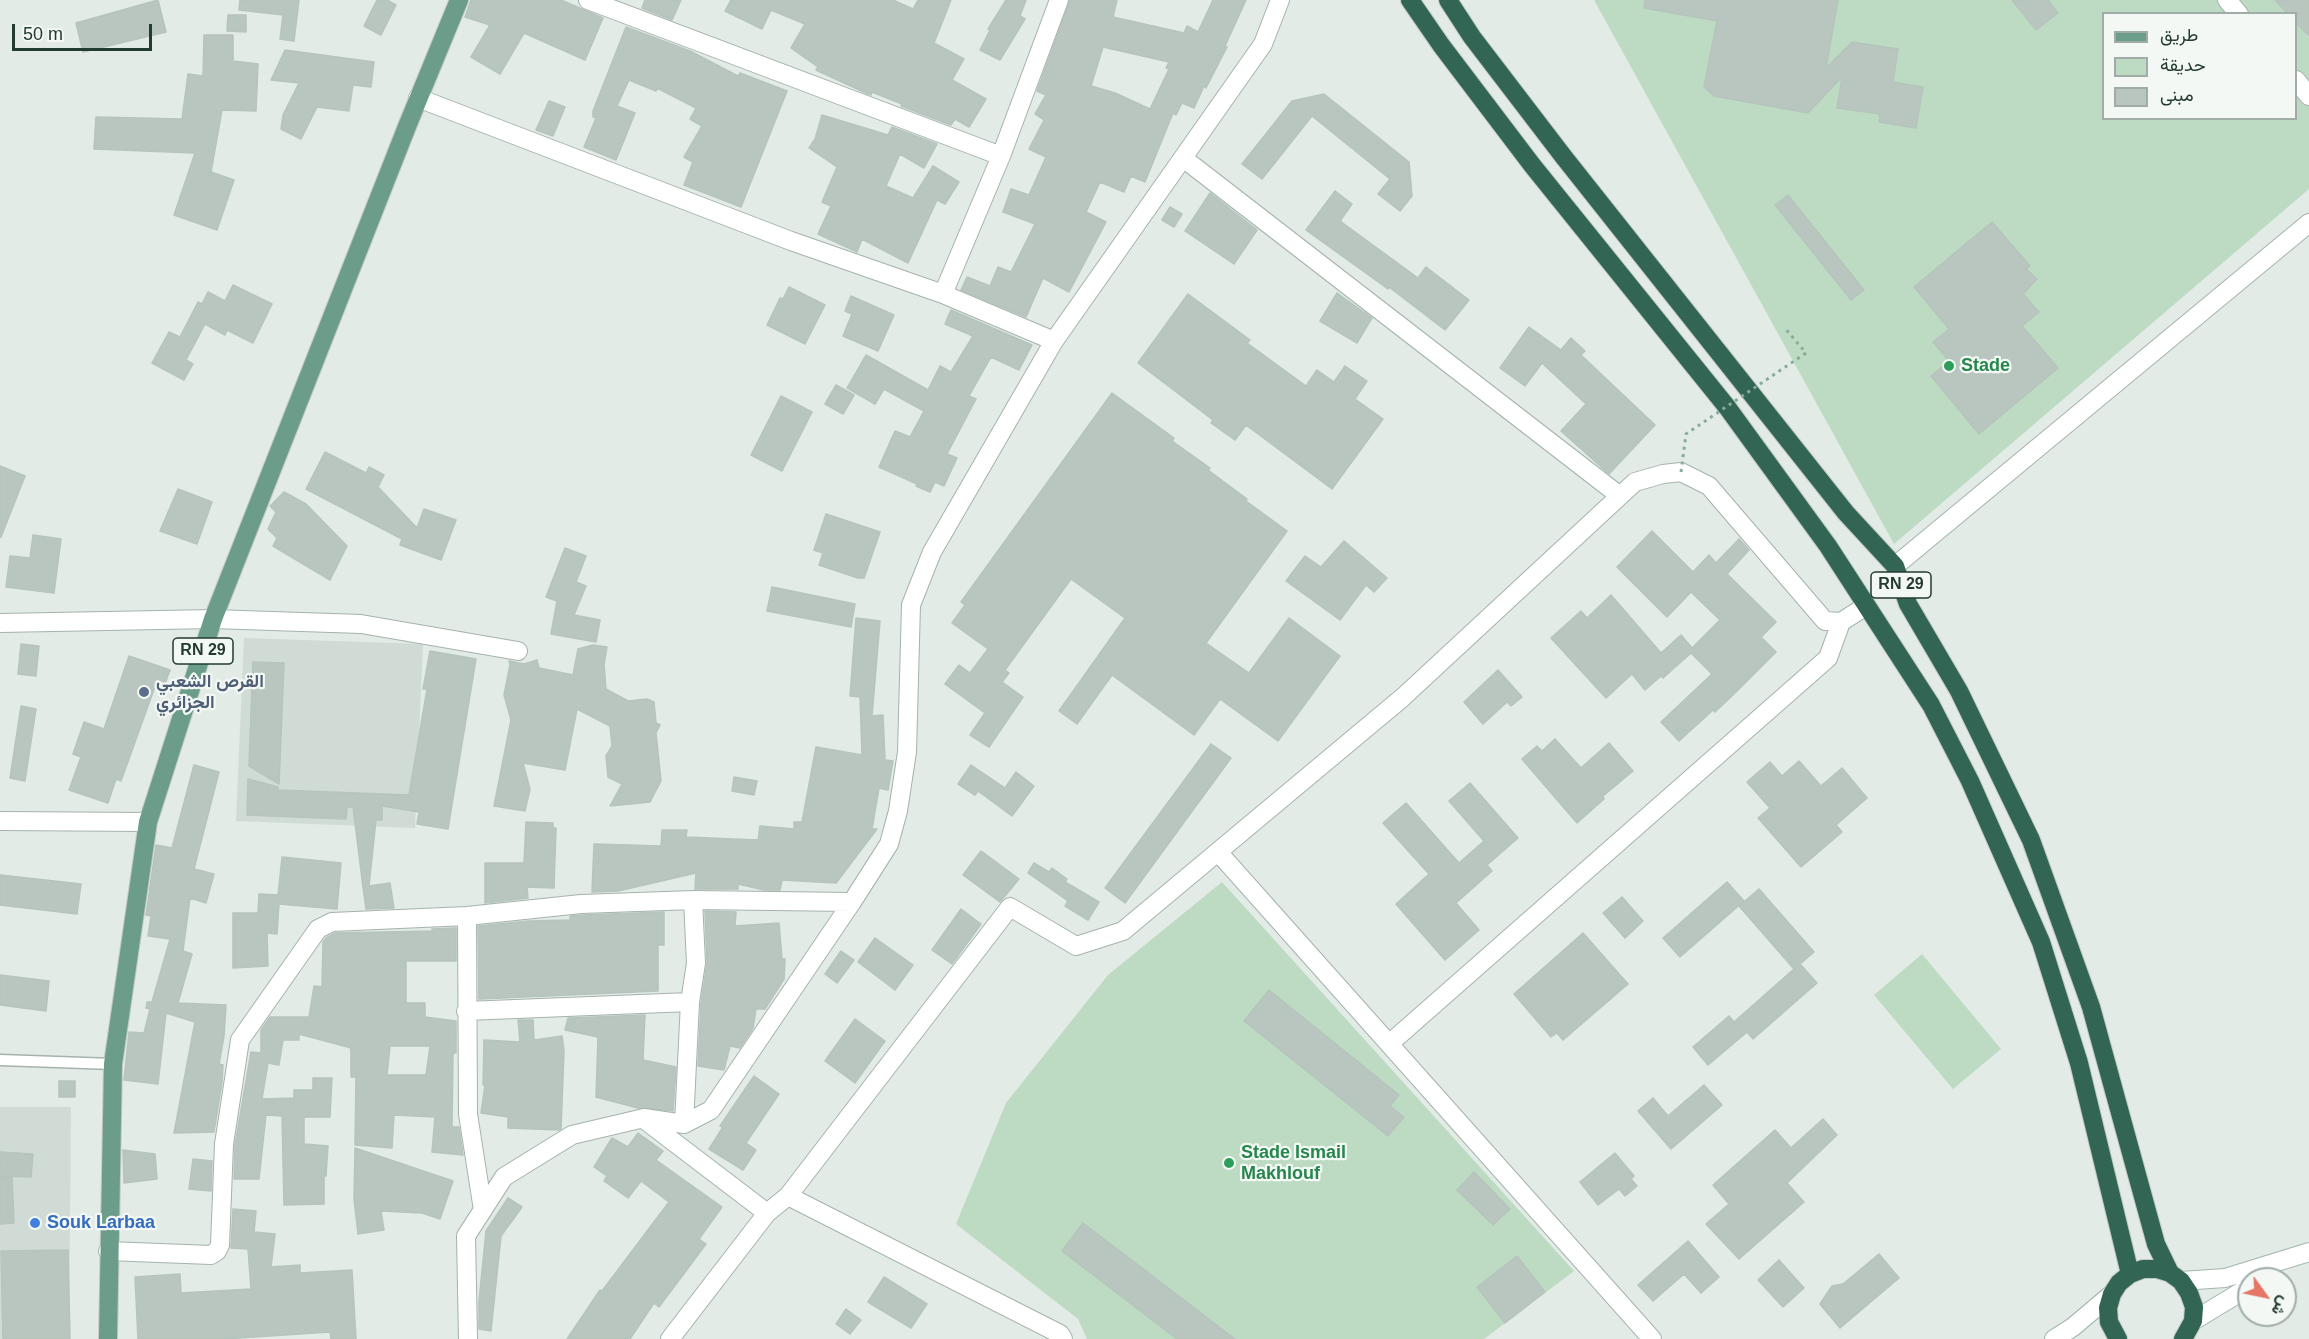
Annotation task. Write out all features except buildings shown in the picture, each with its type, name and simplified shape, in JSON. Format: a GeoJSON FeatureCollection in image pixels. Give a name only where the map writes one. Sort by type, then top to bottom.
{"type":"FeatureCollection","features":[{"type":"Feature","properties":{"kind":"highway","name":"RN 29"},"geometry":{"type":"LineString","coordinates":[[1410,0],[1441,45],[1532,165],[1727,407],[1828,546],[1931,705],[2005,857],[2041,942],[2079,1063],[2130,1274]]}},
{"type":"Feature","properties":{"kind":"highway","name":"RN 29"},"geometry":{"type":"LineString","coordinates":[[1448,0],[1472,37],[1563,156],[1846,513],[1895,566],[1908,604],[1959,691],[2031,840],[2091,1007],[2156,1244],[2175,1277]]}},
{"type":"Feature","properties":{"kind":"highway"},"geometry":{"type":"LineString","coordinates":[[2118,1339],[2109,1322],[2108,1308],[2112,1294],[2119,1283],[2130,1274],[2143,1269],[2157,1269],[2175,1277],[2192,1300],[2193,1321],[2183,1339]]}},
{"type":"Feature","properties":{"kind":"main road","name":"RN 29"},"geometry":{"type":"LineString","coordinates":[[108,1339],[113,1064],[148,822],[213,619],[418,98],[459,0]]}},
{"type":"Feature","properties":{"kind":"street"},"geometry":{"type":"LineString","coordinates":[[588,0],[1001,156]]}},
{"type":"Feature","properties":{"kind":"street"},"geometry":{"type":"LineString","coordinates":[[943,294],[1001,156],[1059,0]]}},
{"type":"Feature","properties":{"kind":"street"},"geometry":{"type":"LineString","coordinates":[[468,1339],[466,1236],[504,1177],[572,1135],[644,1118],[684,1124],[711,1110],[889,844],[898,811],[907,752],[911,605],[932,552],[1054,341],[1263,44],[1280,0]]}},
{"type":"Feature","properties":{"kind":"street"},"geometry":{"type":"LineString","coordinates":[[2227,0],[2237,12]]}},
{"type":"Feature","properties":{"kind":"street"},"geometry":{"type":"LineString","coordinates":[[2297,82],[2309,96]]}},
{"type":"Feature","properties":{"kind":"street"},"geometry":{"type":"LineString","coordinates":[[418,98],[792,242],[943,294],[1054,341]]}},
{"type":"Feature","properties":{"kind":"street"},"geometry":{"type":"LineString","coordinates":[[1183,158],[1620,496]]}},
{"type":"Feature","properties":{"kind":"street"},"geometry":{"type":"LineString","coordinates":[[1895,566],[2309,223]]}},
{"type":"Feature","properties":{"kind":"street"},"geometry":{"type":"LineString","coordinates":[[670,1339],[767,1213],[788,1196],[1010,907],[1076,946],[1123,931],[1402,698],[1635,482],[1663,474],[1681,472],[1709,486],[1826,621],[1840,622],[1866,606]]}},
{"type":"Feature","properties":{"kind":"street"},"geometry":{"type":"LineString","coordinates":[[0,623],[213,619],[361,624],[518,651]]}},
{"type":"Feature","properties":{"kind":"street"},"geometry":{"type":"LineString","coordinates":[[1389,1044],[1828,658],[1840,622]]}},
{"type":"Feature","properties":{"kind":"street"},"geometry":{"type":"LineString","coordinates":[[0,822],[148,822]]}},
{"type":"Feature","properties":{"kind":"street"},"geometry":{"type":"LineString","coordinates":[[1218,852],[1652,1339]]}},
{"type":"Feature","properties":{"kind":"street"},"geometry":{"type":"LineString","coordinates":[[108,1251],[211,1255],[217,1251],[220,1245],[224,1144],[240,1040],[318,929],[332,922],[467,916],[581,904],[693,900],[852,902]]}},
{"type":"Feature","properties":{"kind":"street"},"geometry":{"type":"LineString","coordinates":[[684,1124],[690,1002],[696,963],[693,900]]}},
{"type":"Feature","properties":{"kind":"street"},"geometry":{"type":"LineString","coordinates":[[467,916],[468,1114],[483,1210]]}},
{"type":"Feature","properties":{"kind":"street"},"geometry":{"type":"LineString","coordinates":[[466,1011],[690,1002]]}},
{"type":"Feature","properties":{"kind":"street"},"geometry":{"type":"LineString","coordinates":[[644,1118],[767,1213]]}},
{"type":"Feature","properties":{"kind":"street"},"geometry":{"type":"LineString","coordinates":[[788,1196],[1060,1334],[1063,1339]]}},
{"type":"Feature","properties":{"kind":"street"},"geometry":{"type":"LineString","coordinates":[[2175,1277],[2225,1278],[2303,1254]]}},
{"type":"Feature","properties":{"kind":"street"},"geometry":{"type":"LineString","coordinates":[[2281,1267],[2303,1254]]}},
{"type":"Feature","properties":{"kind":"street"},"geometry":{"type":"LineString","coordinates":[[2054,1339],[2073,1327],[2112,1294]]}},
{"type":"Feature","properties":{"kind":"street"},"geometry":{"type":"LineString","coordinates":[[2193,1321],[2237,1294]]}},
{"type":"Feature","properties":{"kind":"lane"},"geometry":{"type":"LineString","coordinates":[[0,1060],[113,1064]]}},
{"type":"Feature","properties":{"kind":"path"},"geometry":{"type":"LineString","coordinates":[[1681,472],[1686,434],[1806,353],[1784,327]]}},
{"type":"Feature","properties":{"kind":"shaded area"},"geometry":{"type":"Polygon","coordinates":[[[244,638],[423,644],[415,828],[236,821],[244,638]]]}},
{"type":"Feature","properties":{"kind":"shaded area","name":"Souk Larbaa"},"geometry":{"type":"Polygon","coordinates":[[[0,1107],[71,1107],[69,1339],[0,1339],[0,1107]]]}},
{"type":"Feature","properties":{"kind":"green space","name":"Stade"},"geometry":{"type":"Polygon","coordinates":[[[1594,0],[2276,0],[2287,12],[2102,12],[2102,120],[2297,120],[2297,23],[2309,38],[2309,189],[1894,544],[1594,0]]]}},
{"type":"Feature","properties":{"kind":"green space","name":"Stade Ismail Makhlouf"},"geometry":{"type":"Polygon","coordinates":[[[1222,882],[1574,1271],[1484,1339],[1087,1339],[1078,1319],[956,1224],[1006,1103],[1108,975],[1222,882]]]}},
{"type":"Feature","properties":{"kind":"green space"},"geometry":{"type":"Polygon","coordinates":[[[1922,954],[2001,1049],[1953,1089],[1874,995],[1922,954]]]}},
{"type":"Feature","properties":{"kind":"place","name":"Stade"},"geometry":{"type":"Point","coordinates":[1949,366]}},
{"type":"Feature","properties":{"kind":"place","name":"القرص الشعبي الجزائري"},"geometry":{"type":"Point","coordinates":[144,692]}},
{"type":"Feature","properties":{"kind":"place","name":"Stade Ismail Makhlouf"},"geometry":{"type":"Point","coordinates":[1229,1163]}},
{"type":"Feature","properties":{"kind":"place","name":"Souk Larbaa"},"geometry":{"type":"Point","coordinates":[35,1223]}}]}
